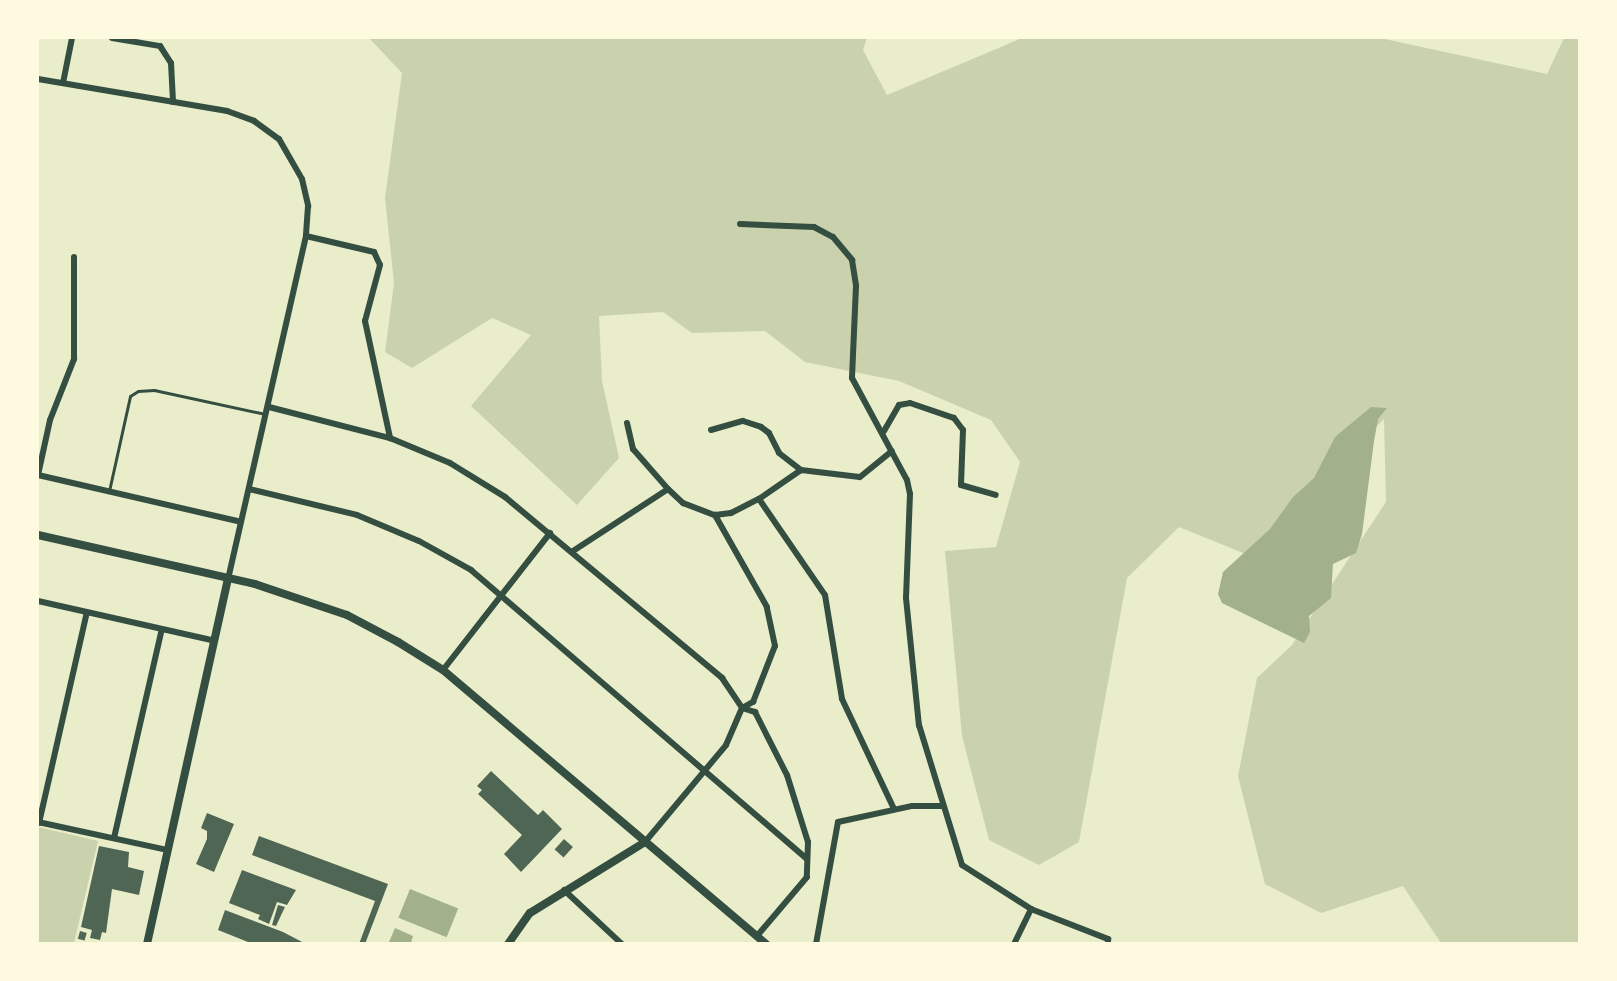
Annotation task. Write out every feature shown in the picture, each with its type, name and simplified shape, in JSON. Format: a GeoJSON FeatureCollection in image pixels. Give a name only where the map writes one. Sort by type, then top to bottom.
{"type":"FeatureCollection","features":[{"type":"Feature","properties":{"kind":"street"},"geometry":{"type":"LineString","coordinates":[[63,83],[72,38]]}},
{"type":"Feature","properties":{"kind":"street"},"geometry":{"type":"LineString","coordinates":[[112,38],[160,46],[171,63],[173,102]]}},
{"type":"Feature","properties":{"kind":"street"},"geometry":{"type":"LineString","coordinates":[[38,79],[227,111],[254,122],[279,139],[302,179],[308,206],[306,236],[269,406],[228,578],[147,944]]}},
{"type":"Feature","properties":{"kind":"street"},"geometry":{"type":"LineString","coordinates":[[740,224],[814,227],[833,237],[847,250],[856,286],[852,378],[884,431],[908,480],[910,494],[906,598],[919,725],[962,865],[1031,909],[1108,939],[1107,944]]}},
{"type":"Feature","properties":{"kind":"street"},"geometry":{"type":"LineString","coordinates":[[306,236],[374,252],[380,265],[364,321],[390,438]]}},
{"type":"Feature","properties":{"kind":"street"},"geometry":{"type":"LineString","coordinates":[[74,257],[74,359],[50,420],[38,475],[241,522]]}},
{"type":"Feature","properties":{"kind":"street"},"geometry":{"type":"LineString","coordinates":[[884,431],[899,405],[910,403],[954,418],[963,430],[961,485],[996,495]]}},
{"type":"Feature","properties":{"kind":"street"},"geometry":{"type":"LineString","coordinates":[[269,406],[390,438],[450,463],[505,496],[722,678],[742,708],[755,712],[787,775],[808,842],[807,877],[757,936]]}},
{"type":"Feature","properties":{"kind":"street"},"geometry":{"type":"LineString","coordinates":[[711,430],[743,422],[761,427],[769,433],[779,453],[801,470],[860,477],[892,451]]}},
{"type":"Feature","properties":{"kind":"street"},"geometry":{"type":"LineString","coordinates":[[627,423],[633,449],[668,489],[683,503],[715,515],[731,513],[759,499],[801,470]]}},
{"type":"Feature","properties":{"kind":"street"},"geometry":{"type":"LineString","coordinates":[[249,489],[357,515],[419,541],[471,570],[807,859]]}},
{"type":"Feature","properties":{"kind":"street"},"geometry":{"type":"LineString","coordinates":[[573,551],[668,489]]}},
{"type":"Feature","properties":{"kind":"street"},"geometry":{"type":"LineString","coordinates":[[759,499],[825,595],[842,699],[894,809]]}},
{"type":"Feature","properties":{"kind":"street"},"geometry":{"type":"LineString","coordinates":[[508,944],[530,913],[645,842],[726,745],[742,708],[753,702],[775,646],[774,627],[767,607],[715,515]]}},
{"type":"Feature","properties":{"kind":"street"},"geometry":{"type":"LineString","coordinates":[[443,670],[550,533]]}},
{"type":"Feature","properties":{"kind":"street"},"geometry":{"type":"LineString","coordinates":[[38,535],[228,578],[347,615],[443,670],[766,944]]}},
{"type":"Feature","properties":{"kind":"street"},"geometry":{"type":"LineString","coordinates":[[38,601],[215,641]]}},
{"type":"Feature","properties":{"kind":"street"},"geometry":{"type":"LineString","coordinates":[[87,612],[38,822],[168,850]]}},
{"type":"Feature","properties":{"kind":"street"},"geometry":{"type":"LineString","coordinates":[[114,838],[162,629]]}},
{"type":"Feature","properties":{"kind":"street"},"geometry":{"type":"LineString","coordinates":[[816,944],[838,822],[894,809],[942,806]]}},
{"type":"Feature","properties":{"kind":"street"},"geometry":{"type":"LineString","coordinates":[[564,890],[622,944]]}},
{"type":"Feature","properties":{"kind":"street"},"geometry":{"type":"LineString","coordinates":[[1014,944],[1031,909]]}},
{"type":"Feature","properties":{"kind":"lane"},"geometry":{"type":"LineString","coordinates":[[109,492],[130,396],[138,391],[154,390],[267,414]]}},
{"type":"Feature","properties":{"kind":"shaded area"},"geometry":{"type":"Polygon","coordinates":[[[369,38],[867,38],[863,50],[887,95],[1022,38],[1380,38],[1547,74],[1564,38],[1579,38],[1579,943],[1441,943],[1403,886],[1321,913],[1265,884],[1238,776],[1257,678],[1292,645],[1386,502],[1384,419],[1248,555],[1179,527],[1127,578],[1079,842],[1039,865],[989,840],[962,736],[945,551],[996,547],[1020,462],[991,420],[899,381],[805,362],[765,331],[692,333],[663,312],[599,316],[602,381],[619,458],[577,505],[471,406],[531,335],[492,318],[412,368],[385,352],[394,283],[385,198],[402,73],[369,38]]]}},
{"type":"Feature","properties":{"kind":"shaded area"},"geometry":{"type":"Polygon","coordinates":[[[1371,407],[1387,408],[1378,419],[1362,534],[1356,553],[1333,564],[1331,598],[1309,616],[1310,632],[1304,643],[1222,603],[1218,594],[1223,572],[1270,529],[1293,497],[1314,478],[1335,437],[1371,407]]]}},
{"type":"Feature","properties":{"kind":"shaded area"},"geometry":{"type":"Polygon","coordinates":[[[38,827],[98,841],[74,943],[38,943],[38,827]]]}},
{"type":"Feature","properties":{"kind":"shaded area"},"geometry":{"type":"Polygon","coordinates":[[[410,889],[458,908],[447,937],[398,918],[410,889]]]}},
{"type":"Feature","properties":{"kind":"shaded area"},"geometry":{"type":"Polygon","coordinates":[[[395,928],[413,936],[411,943],[389,942],[395,928]]]}},
{"type":"Feature","properties":{"kind":"building"},"geometry":{"type":"Polygon","coordinates":[[[491,771],[538,815],[543,810],[562,829],[521,872],[504,854],[522,835],[478,794],[482,790],[477,786],[491,771]]]}},
{"type":"Feature","properties":{"kind":"building"},"geometry":{"type":"Polygon","coordinates":[[[207,813],[234,824],[214,872],[196,864],[207,839],[207,831],[201,828],[207,813]]]}},
{"type":"Feature","properties":{"kind":"building"},"geometry":{"type":"Polygon","coordinates":[[[259,836],[388,884],[365,944],[359,944],[375,901],[252,855],[259,836]]]}},
{"type":"Feature","properties":{"kind":"building"},"geometry":{"type":"Polygon","coordinates":[[[564,839],[573,847],[564,857],[555,849],[564,839]]]}},
{"type":"Feature","properties":{"kind":"building"},"geometry":{"type":"Polygon","coordinates":[[[99,846],[129,852],[128,867],[144,871],[139,895],[112,889],[106,933],[102,932],[100,940],[90,938],[92,930],[81,927],[99,846]]]}},
{"type":"Feature","properties":{"kind":"building"},"geometry":{"type":"Polygon","coordinates":[[[242,870],[296,890],[287,905],[277,902],[269,924],[258,919],[260,915],[229,903],[242,870]]]}},
{"type":"Feature","properties":{"kind":"building"},"geometry":{"type":"Polygon","coordinates":[[[278,905],[285,907],[276,926],[272,925],[278,905]]]}},
{"type":"Feature","properties":{"kind":"building"},"geometry":{"type":"Polygon","coordinates":[[[225,910],[283,932],[306,944],[253,944],[218,930],[225,910]]]}},
{"type":"Feature","properties":{"kind":"building"},"geometry":{"type":"Polygon","coordinates":[[[80,931],[87,933],[85,941],[78,939],[80,931]]]}}]}
